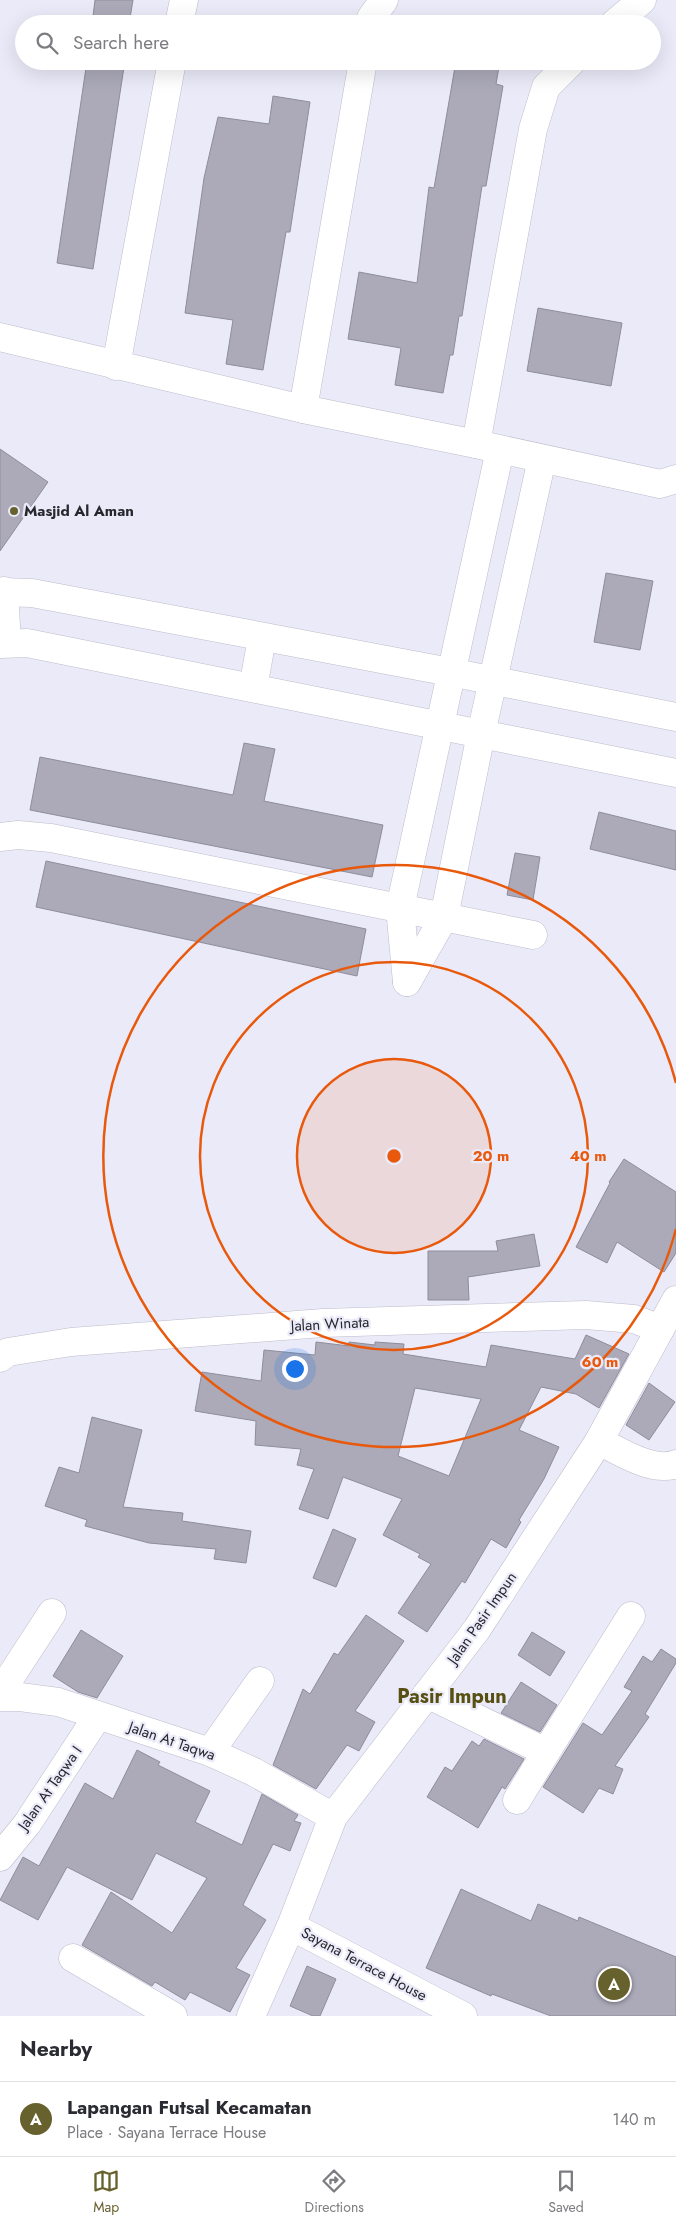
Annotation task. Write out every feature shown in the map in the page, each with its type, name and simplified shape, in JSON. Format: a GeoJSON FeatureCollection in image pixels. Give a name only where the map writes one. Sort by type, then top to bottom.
{"type":"FeatureCollection","features":[{"type":"Feature","properties":{"kind":"street"},"geometry":{"type":"LineString","coordinates":[[181,15],[184,0]]}},
{"type":"Feature","properties":{"kind":"street"},"geometry":{"type":"LineString","coordinates":[[373,15],[384,0]]}},
{"type":"Feature","properties":{"kind":"street"},"geometry":{"type":"LineString","coordinates":[[624,15],[642,0]]}},
{"type":"Feature","properties":{"kind":"street"},"geometry":{"type":"LineString","coordinates":[[116,366],[170,70]]}},
{"type":"Feature","properties":{"kind":"street"},"geometry":{"type":"LineString","coordinates":[[303,409],[361,70]]}},
{"type":"Feature","properties":{"kind":"street"},"geometry":{"type":"LineString","coordinates":[[542,459],[481,734],[444,917],[407,982],[400,908],[450,672],[488,447],[533,129],[546,88],[563,70]]}},
{"type":"Feature","properties":{"kind":"street"},"geometry":{"type":"LineString","coordinates":[[0,338],[303,409],[660,484],[676,479]]}},
{"type":"Feature","properties":{"kind":"street"},"geometry":{"type":"LineString","coordinates":[[676,717],[493,680],[262,638],[32,593],[2,591],[4,643],[27,643],[676,773]]}},
{"type":"Feature","properties":{"kind":"street"},"geometry":{"type":"LineString","coordinates":[[252,688],[262,638]]}},
{"type":"Feature","properties":{"kind":"street"},"geometry":{"type":"LineString","coordinates":[[0,837],[18,835],[51,838],[533,935]]}},
{"type":"Feature","properties":{"kind":"street","name":"Jalan Pasir Impun"},"geometry":{"type":"LineString","coordinates":[[251,2016],[291,1926],[333,1816],[477,1629],[599,1441],[676,1300]]}},
{"type":"Feature","properties":{"kind":"street","name":"Jalan Winata"},"geometry":{"type":"LineString","coordinates":[[0,1358],[8,1352],[70,1342],[323,1323],[586,1315],[634,1319],[660,1329]]}},
{"type":"Feature","properties":{"kind":"street"},"geometry":{"type":"LineString","coordinates":[[599,1441],[637,1460],[657,1465],[671,1466],[676,1464]]}},
{"type":"Feature","properties":{"kind":"street"},"geometry":{"type":"LineString","coordinates":[[0,1695],[52,1613]]}},
{"type":"Feature","properties":{"kind":"street"},"geometry":{"type":"LineString","coordinates":[[517,1800],[631,1616]]}},
{"type":"Feature","properties":{"kind":"street"},"geometry":{"type":"LineString","coordinates":[[210,1752],[260,1681]]}},
{"type":"Feature","properties":{"kind":"street"},"geometry":{"type":"LineString","coordinates":[[427,1694],[546,1752]]}},
{"type":"Feature","properties":{"kind":"street","name":"Jalan At Taqwa"},"geometry":{"type":"LineString","coordinates":[[0,1695],[58,1702],[98,1717],[210,1752],[254,1772],[333,1816]]}},
{"type":"Feature","properties":{"kind":"street","name":"Jalan At Taqwa I"},"geometry":{"type":"LineString","coordinates":[[0,1857],[27,1824],[98,1717]]}},
{"type":"Feature","properties":{"kind":"street","name":"Sayana Terrace House"},"geometry":{"type":"LineString","coordinates":[[291,1926],[463,2016]]}},
{"type":"Feature","properties":{"kind":"street"},"geometry":{"type":"LineString","coordinates":[[73,1958],[173,2016]]}},
{"type":"Feature","properties":{"kind":"building"},"geometry":{"type":"Polygon","coordinates":[[[95,0],[133,0],[130,15],[93,15],[95,0]]]}},
{"type":"Feature","properties":{"kind":"building"},"geometry":{"type":"Polygon","coordinates":[[[86,70],[124,70],[93,269],[57,263],[86,70]]]}},
{"type":"Feature","properties":{"kind":"building"},"geometry":{"type":"Polygon","coordinates":[[[454,70],[498,70],[496,84],[503,86],[486,186],[482,186],[462,316],[459,316],[453,355],[450,355],[443,393],[395,385],[401,348],[348,339],[359,272],[417,283],[429,187],[434,188],[454,70]]]}},
{"type":"Feature","properties":{"kind":"building"},"geometry":{"type":"Polygon","coordinates":[[[273,96],[310,102],[290,232],[286,232],[263,370],[226,364],[233,320],[185,313],[204,178],[218,117],[269,124],[273,96]]]}},
{"type":"Feature","properties":{"kind":"building"},"geometry":{"type":"Polygon","coordinates":[[[538,308],[622,323],[611,386],[527,371],[538,308]]]}},
{"type":"Feature","properties":{"kind":"building","name":"Masjid Al Aman"},"geometry":{"type":"Polygon","coordinates":[[[0,449],[48,482],[0,551],[0,449]]]}},
{"type":"Feature","properties":{"kind":"building"},"geometry":{"type":"Polygon","coordinates":[[[606,573],[653,581],[640,650],[594,642],[606,573]]]}},
{"type":"Feature","properties":{"kind":"building"},"geometry":{"type":"Polygon","coordinates":[[[244,743],[275,749],[264,801],[383,825],[372,877],[30,810],[40,757],[233,795],[244,743]]]}},
{"type":"Feature","properties":{"kind":"building"},"geometry":{"type":"Polygon","coordinates":[[[599,812],[676,831],[676,870],[590,849],[599,812]]]}},
{"type":"Feature","properties":{"kind":"building"},"geometry":{"type":"Polygon","coordinates":[[[515,853],[540,857],[533,900],[507,895],[515,853]]]}},
{"type":"Feature","properties":{"kind":"building"},"geometry":{"type":"Polygon","coordinates":[[[46,861],[366,929],[357,976],[36,907],[46,861]]]}},
{"type":"Feature","properties":{"kind":"building"},"geometry":{"type":"Polygon","coordinates":[[[624,1159],[676,1192],[676,1253],[664,1272],[617,1242],[607,1263],[576,1247],[609,1182],[624,1159]]]}},
{"type":"Feature","properties":{"kind":"building"},"geometry":{"type":"Polygon","coordinates":[[[534,1234],[540,1266],[468,1277],[469,1300],[428,1300],[428,1251],[498,1251],[496,1241],[534,1234]]]}},
{"type":"Feature","properties":{"kind":"building"},"geometry":{"type":"Polygon","coordinates":[[[586,1335],[629,1354],[599,1408],[576,1394],[541,1387],[519,1430],[559,1447],[544,1479],[519,1520],[521,1522],[506,1548],[491,1539],[465,1583],[462,1581],[427,1632],[398,1613],[431,1564],[418,1557],[420,1554],[383,1535],[402,1499],[343,1477],[328,1519],[299,1509],[314,1469],[297,1465],[301,1449],[255,1445],[256,1421],[195,1411],[202,1372],[261,1381],[264,1350],[315,1355],[316,1342],[349,1346],[349,1342],[375,1345],[375,1342],[404,1344],[403,1354],[486,1367],[491,1345],[575,1359],[586,1335]],[[415,1388],[398,1456],[449,1476],[481,1399],[415,1388]]]}},
{"type":"Feature","properties":{"kind":"building"},"geometry":{"type":"Polygon","coordinates":[[[649,1383],[675,1402],[649,1440],[626,1425],[649,1383]]]}},
{"type":"Feature","properties":{"kind":"building"},"geometry":{"type":"Polygon","coordinates":[[[92,1417],[142,1430],[123,1507],[183,1513],[182,1521],[251,1531],[246,1563],[214,1559],[216,1549],[149,1543],[85,1526],[87,1520],[45,1506],[59,1467],[79,1473],[92,1417]]]}},
{"type":"Feature","properties":{"kind":"building"},"geometry":{"type":"Polygon","coordinates":[[[333,1529],[356,1539],[336,1587],[313,1578],[333,1529]]]}},
{"type":"Feature","properties":{"kind":"building"},"geometry":{"type":"Polygon","coordinates":[[[366,1615],[404,1641],[355,1711],[375,1722],[359,1751],[347,1745],[316,1789],[273,1765],[303,1689],[310,1694],[334,1653],[338,1655],[366,1615]]]}},
{"type":"Feature","properties":{"kind":"building"},"geometry":{"type":"Polygon","coordinates":[[[81,1630],[123,1656],[97,1698],[78,1692],[53,1676],[81,1630]]]}},
{"type":"Feature","properties":{"kind":"building"},"geometry":{"type":"Polygon","coordinates":[[[532,1632],[565,1652],[550,1676],[518,1655],[532,1632]]]}},
{"type":"Feature","properties":{"kind":"building"},"geometry":{"type":"Polygon","coordinates":[[[661,1649],[676,1659],[676,1663],[645,1714],[649,1717],[615,1766],[623,1769],[613,1794],[599,1788],[583,1813],[543,1787],[583,1723],[602,1735],[632,1691],[624,1687],[643,1656],[652,1662],[661,1649]]]}},
{"type":"Feature","properties":{"kind":"building"},"geometry":{"type":"Polygon","coordinates":[[[521,1682],[557,1705],[540,1732],[501,1713],[521,1682]]]}},
{"type":"Feature","properties":{"kind":"building"},"geometry":{"type":"Polygon","coordinates":[[[484,1739],[524,1759],[505,1789],[502,1787],[478,1828],[427,1797],[445,1767],[452,1771],[472,1741],[479,1746],[484,1739]]]}},
{"type":"Feature","properties":{"kind":"building"},"geometry":{"type":"Polygon","coordinates":[[[137,1750],[160,1762],[158,1765],[210,1791],[195,1822],[242,1845],[262,1794],[298,1815],[294,1821],[301,1823],[290,1851],[273,1844],[243,1905],[266,1920],[236,1968],[250,1975],[230,2012],[190,1992],[185,2000],[155,1982],[152,1986],[82,1945],[111,1892],[172,1933],[207,1878],[156,1853],[132,1900],[67,1867],[38,1920],[0,1900],[23,1857],[39,1866],[85,1783],[113,1799],[137,1750]]]}},
{"type":"Feature","properties":{"kind":"building"},"geometry":{"type":"Polygon","coordinates":[[[461,1889],[531,1921],[538,1904],[578,1921],[579,1917],[676,1957],[676,2016],[551,2016],[492,1994],[491,1996],[426,1968],[461,1889]]]}},
{"type":"Feature","properties":{"kind":"building"},"geometry":{"type":"Polygon","coordinates":[[[307,1966],[336,1979],[320,2016],[313,2016],[290,2006],[307,1966]]]}},
{"type":"Feature","properties":{"kind":"place","name":"Masjid Al Aman"},"geometry":{"type":"Point","coordinates":[14,511]}},
{"type":"Feature","properties":{"kind":"place","name":"Lapangan Futsal Kecamatan"},"geometry":{"type":"Point","coordinates":[614,1984]}},
{"type":"Feature","properties":{"kind":"district","name":"Pasir Impun"},"geometry":{"type":"Point","coordinates":[452,1696]}}]}
